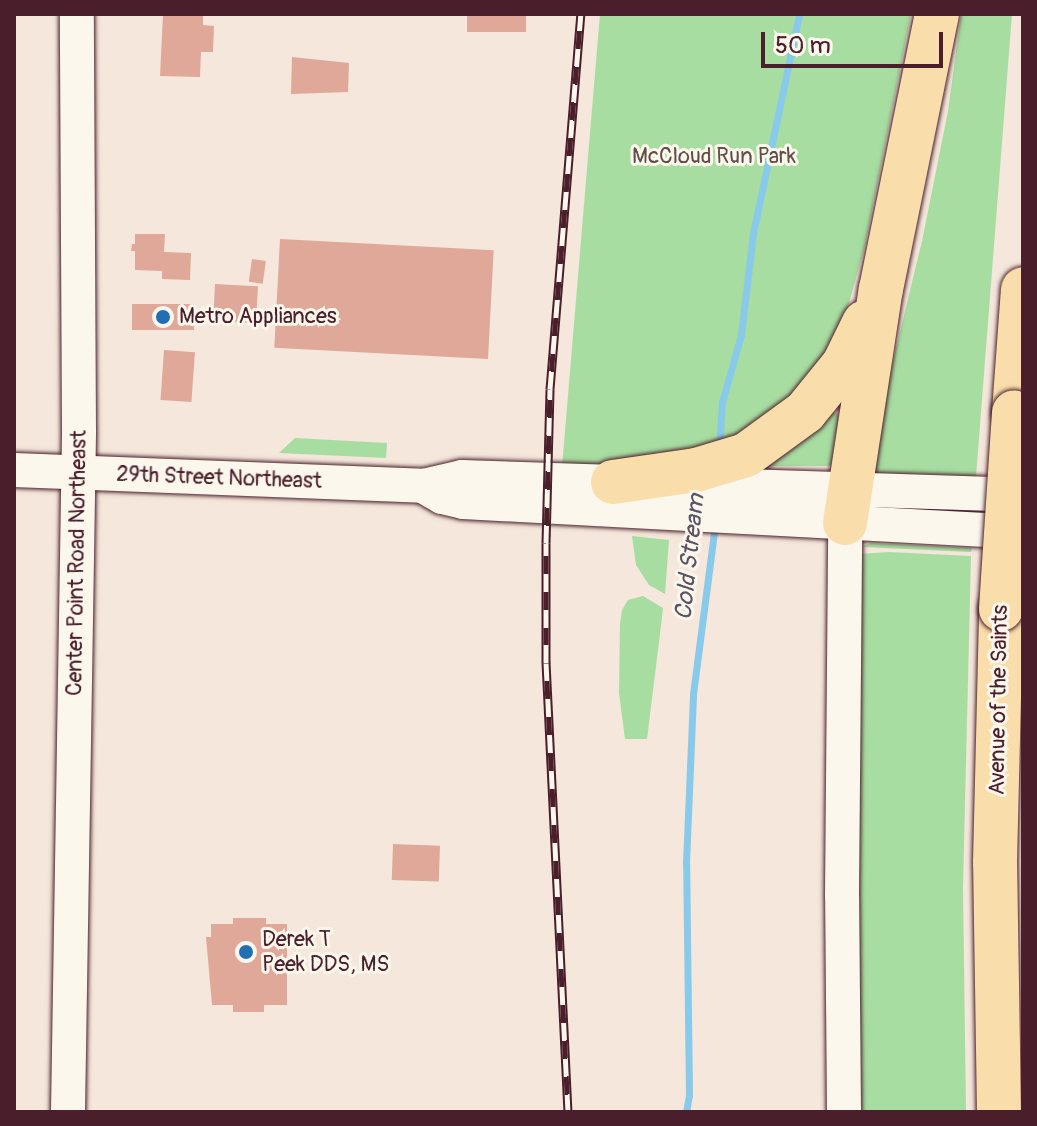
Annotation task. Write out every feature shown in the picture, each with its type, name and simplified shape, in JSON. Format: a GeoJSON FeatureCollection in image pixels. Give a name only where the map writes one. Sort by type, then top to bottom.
{"type":"FeatureCollection","features":[{"type":"Feature","properties":{"kind":"highway"},"geometry":{"type":"LineString","coordinates":[[847,506],[881,289],[937,14]]}},
{"type":"Feature","properties":{"kind":"highway"},"geometry":{"type":"LineString","coordinates":[[613,482],[668,490],[744,486],[844,364],[881,289]]}},
{"type":"Feature","properties":{"kind":"highway","name":"Avenue of the Saints"},"geometry":{"type":"LineString","coordinates":[[999,1112],[995,862],[1001,609],[1023,289]]}},
{"type":"Feature","properties":{"kind":"main road","name":"Center Point Road Northeast"},"geometry":{"type":"LineString","coordinates":[[68,1112],[79,473],[77,14]]}},
{"type":"Feature","properties":{"kind":"main road","name":"29th Street Northeast"},"geometry":{"type":"LineString","coordinates":[[14,470],[423,486],[462,477],[613,482]]}},
{"type":"Feature","properties":{"kind":"main road","name":"29th Street Northeast"},"geometry":{"type":"LineString","coordinates":[[423,486],[442,497],[463,502],[744,486],[847,506]]}},
{"type":"Feature","properties":{"kind":"main road"},"geometry":{"type":"LineString","coordinates":[[847,506],[1023,495]]}},
{"type":"Feature","properties":{"kind":"main road"},"geometry":{"type":"LineString","coordinates":[[847,506],[1023,532]]}},
{"type":"Feature","properties":{"kind":"main road"},"geometry":{"type":"LineString","coordinates":[[844,1112],[842,880],[847,506]]}},
{"type":"Feature","properties":{"kind":"green space","name":"McCloud Run Park"},"geometry":{"type":"Polygon","coordinates":[[[600,14],[911,14],[864,250],[845,317],[806,383],[757,428],[712,448],[601,467],[562,467],[600,14]]]}},
{"type":"Feature","properties":{"kind":"green space"},"geometry":{"type":"Polygon","coordinates":[[[961,14],[1012,14],[976,477],[878,473],[872,471],[874,439],[922,241],[948,111],[961,14]]]}},
{"type":"Feature","properties":{"kind":"green space"},"geometry":{"type":"Polygon","coordinates":[[[823,409],[846,417],[833,466],[755,466],[823,409]]]}},
{"type":"Feature","properties":{"kind":"green space"},"geometry":{"type":"Polygon","coordinates":[[[295,438],[387,443],[386,458],[279,453],[295,438]]]}},
{"type":"Feature","properties":{"kind":"green space"},"geometry":{"type":"Polygon","coordinates":[[[632,536],[669,540],[665,594],[649,585],[636,565],[632,536]]]}},
{"type":"Feature","properties":{"kind":"green space"},"geometry":{"type":"Polygon","coordinates":[[[870,543],[972,548],[971,552],[862,547],[870,543]]]}},
{"type":"Feature","properties":{"kind":"green space"},"geometry":{"type":"Polygon","coordinates":[[[889,552],[971,556],[963,888],[966,1112],[859,1112],[859,554],[889,552]]]}},
{"type":"Feature","properties":{"kind":"green space"},"geometry":{"type":"Polygon","coordinates":[[[643,596],[663,608],[647,739],[625,739],[619,693],[620,624],[622,610],[628,600],[643,596]]]}},
{"type":"Feature","properties":{"kind":"building"},"geometry":{"type":"Polygon","coordinates":[[[163,14],[203,14],[203,25],[214,26],[213,52],[201,52],[200,77],[160,76],[163,14]]]}},
{"type":"Feature","properties":{"kind":"building"},"geometry":{"type":"Polygon","coordinates":[[[467,14],[526,14],[526,32],[467,32],[467,14]]]}},
{"type":"Feature","properties":{"kind":"building"},"geometry":{"type":"Polygon","coordinates":[[[292,57],[349,63],[348,92],[291,94],[292,57]]]}},
{"type":"Feature","properties":{"kind":"building"},"geometry":{"type":"Polygon","coordinates":[[[135,234],[165,234],[164,252],[191,253],[190,280],[162,279],[162,271],[135,270],[135,251],[131,251],[135,234]]]}},
{"type":"Feature","properties":{"kind":"building"},"geometry":{"type":"Polygon","coordinates":[[[280,239],[494,250],[488,359],[274,348],[280,239]]]}},
{"type":"Feature","properties":{"kind":"building"},"geometry":{"type":"Polygon","coordinates":[[[252,259],[266,261],[263,284],[249,282],[252,259]]]}},
{"type":"Feature","properties":{"kind":"building"},"geometry":{"type":"Polygon","coordinates":[[[215,284],[258,286],[256,323],[213,321],[215,284]]]}},
{"type":"Feature","properties":{"kind":"building","name":"Metro Appliances"},"geometry":{"type":"Polygon","coordinates":[[[132,304],[194,304],[194,330],[132,330],[132,304]]]}},
{"type":"Feature","properties":{"kind":"building"},"geometry":{"type":"Polygon","coordinates":[[[164,350],[195,352],[191,402],[161,400],[164,350]]]}},
{"type":"Feature","properties":{"kind":"building"},"geometry":{"type":"Polygon","coordinates":[[[393,844],[440,846],[439,882],[392,880],[393,844]]]}},
{"type":"Feature","properties":{"kind":"building","name":"Derek T Peek DDS, MS"},"geometry":{"type":"Polygon","coordinates":[[[233,918],[266,918],[266,924],[287,924],[287,1005],[264,1005],[264,1012],[233,1012],[233,1005],[212,1005],[206,937],[211,937],[211,924],[233,924],[233,918]]]}},
{"type":"Feature","properties":{"kind":"waterway","name":"Cold Stream"},"geometry":{"type":"LineString","coordinates":[[719,448],[722,402],[741,335],[753,233],[799,14]]}},
{"type":"Feature","properties":{"kind":"waterway","name":"Cold Stream"},"geometry":{"type":"LineString","coordinates":[[686,1112],[689,1095],[686,863],[693,694],[715,524]]}},
{"type":"Feature","properties":{"kind":"railway"},"geometry":{"type":"LineString","coordinates":[[568,1112],[546,663],[546,543],[550,389],[581,14]]}},
{"type":"Feature","properties":{"kind":"place","name":"Metro Appliances"},"geometry":{"type":"Point","coordinates":[163,317]}},
{"type":"Feature","properties":{"kind":"place","name":"Derek T Peek DDS, MS"},"geometry":{"type":"Point","coordinates":[246,952]}}]}
